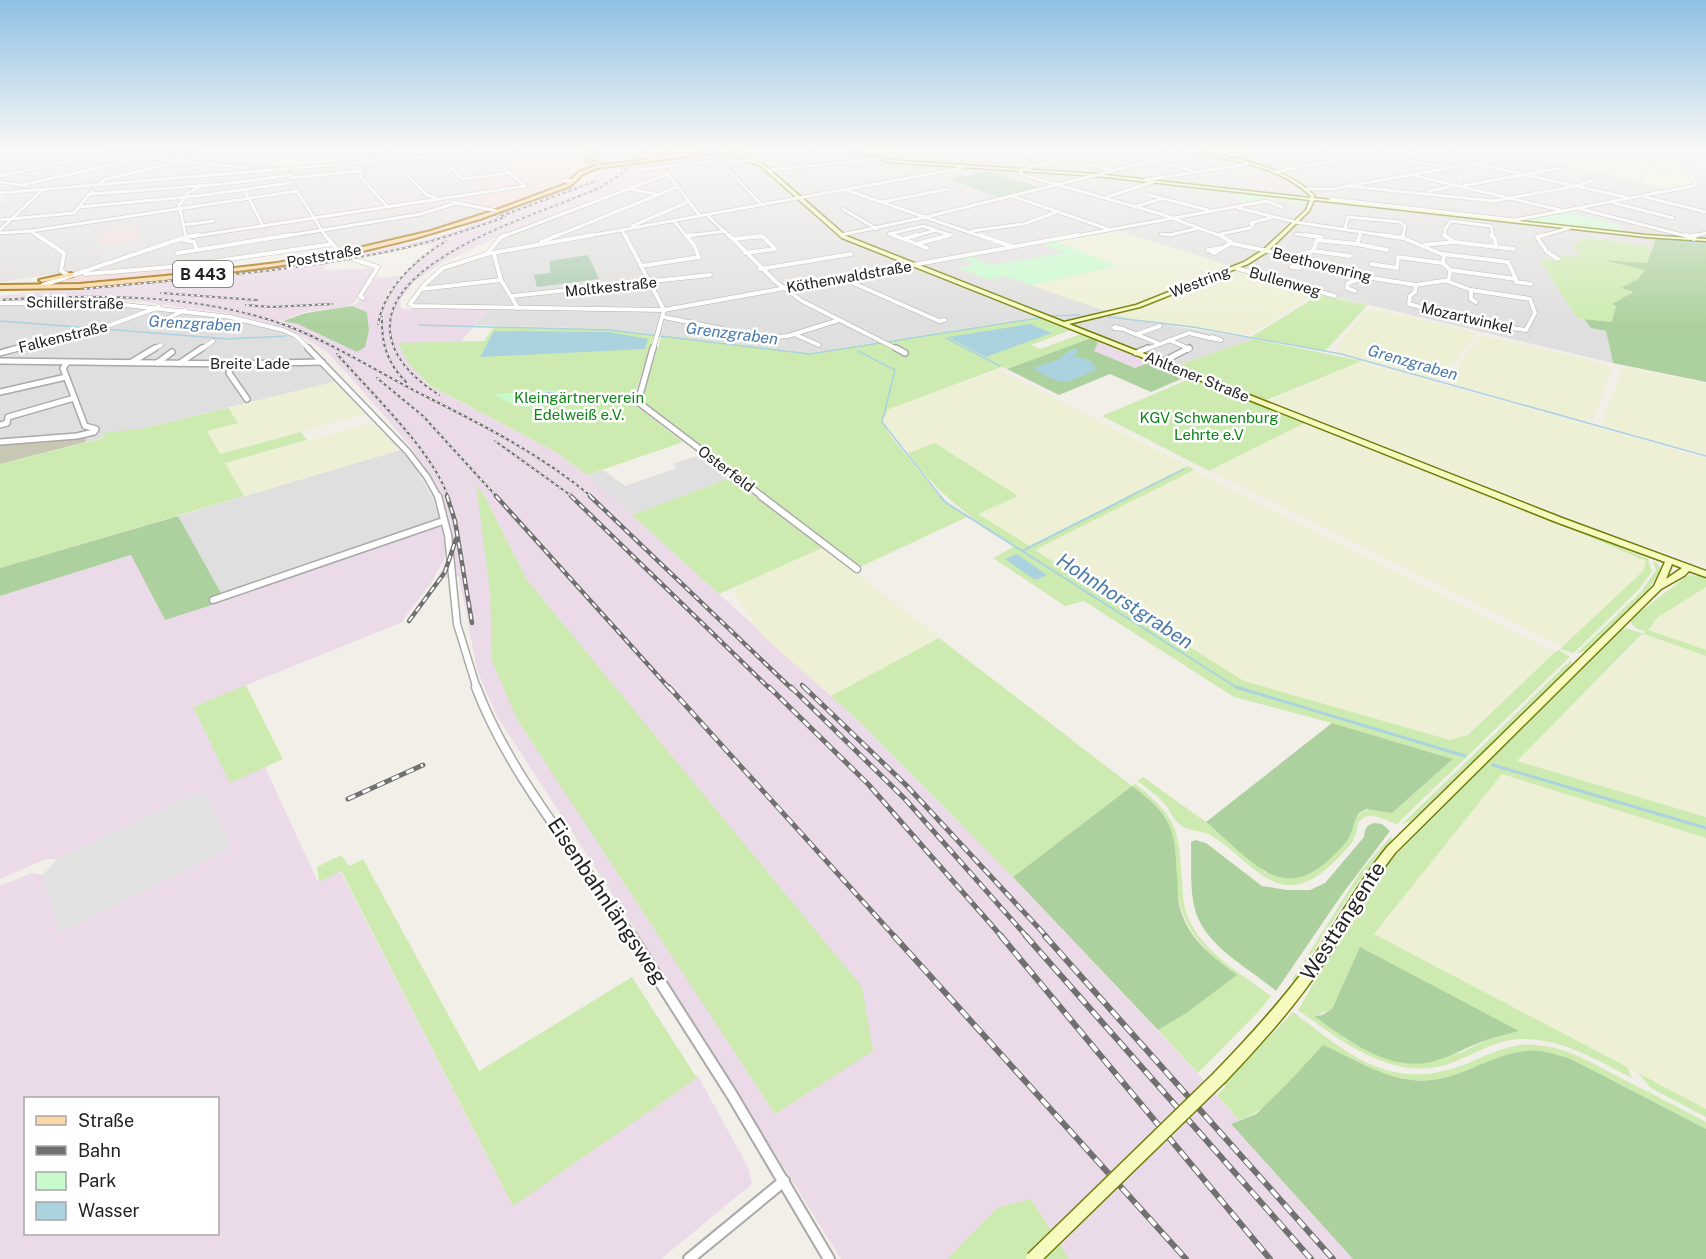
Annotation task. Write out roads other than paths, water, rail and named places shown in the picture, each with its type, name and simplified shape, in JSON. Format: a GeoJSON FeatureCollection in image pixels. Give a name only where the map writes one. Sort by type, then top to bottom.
{"type":"FeatureCollection","features":[{"type":"Feature","properties":{"kind":"main road","name":"Poststraße"},"geometry":{"type":"LineString","coordinates":[[45,284],[70,286],[103,284],[240,270],[340,254],[430,233],[506,208]]}},
{"type":"Feature","properties":{"kind":"main road"},"geometry":{"type":"LineString","coordinates":[[2,286],[74,274]]}},
{"type":"Feature","properties":{"kind":"main road","name":"B 443"},"geometry":{"type":"LineString","coordinates":[[2,286],[45,284]]}},
{"type":"Feature","properties":{"kind":"street"},"geometry":{"type":"LineString","coordinates":[[0,231],[24,208]]}},
{"type":"Feature","properties":{"kind":"street"},"geometry":{"type":"LineString","coordinates":[[74,212],[79,208]]}},
{"type":"Feature","properties":{"kind":"street"},"geometry":{"type":"LineString","coordinates":[[0,219],[110,208]]}},
{"type":"Feature","properties":{"kind":"street"},"geometry":{"type":"LineString","coordinates":[[0,231],[31,231],[188,208]]}},
{"type":"Feature","properties":{"kind":"street"},"geometry":{"type":"LineString","coordinates":[[255,208],[263,226]]}},
{"type":"Feature","properties":{"kind":"street"},"geometry":{"type":"LineString","coordinates":[[309,208],[340,254],[351,261],[373,264],[378,267],[360,296],[363,298]]}},
{"type":"Feature","properties":{"kind":"street"},"geometry":{"type":"LineString","coordinates":[[45,284],[185,238],[383,208]]}},
{"type":"Feature","properties":{"kind":"street"},"geometry":{"type":"LineString","coordinates":[[177,254],[426,213],[442,208]]}},
{"type":"Feature","properties":{"kind":"street"},"geometry":{"type":"LineString","coordinates":[[480,208],[497,211]]}},
{"type":"Feature","properties":{"kind":"street"},"geometry":{"type":"LineString","coordinates":[[487,254],[501,237],[578,208]]}},
{"type":"Feature","properties":{"kind":"street"},"geometry":{"type":"LineString","coordinates":[[527,248],[625,208]]}},
{"type":"Feature","properties":{"kind":"street"},"geometry":{"type":"LineString","coordinates":[[622,230],[674,208]]}},
{"type":"Feature","properties":{"kind":"street"},"geometry":{"type":"LineString","coordinates":[[693,208],[700,216]]}},
{"type":"Feature","properties":{"kind":"street"},"geometry":{"type":"LineString","coordinates":[[421,289],[443,268],[487,254],[747,208]]}},
{"type":"Feature","properties":{"kind":"street","name":"Ahltener Straße"},"geometry":{"type":"LineString","coordinates":[[811,208],[841,235],[912,265],[1670,562],[1706,574]]}},
{"type":"Feature","properties":{"kind":"street"},"geometry":{"type":"LineString","coordinates":[[843,208],[876,228],[927,248]]}},
{"type":"Feature","properties":{"kind":"street"},"geometry":{"type":"LineString","coordinates":[[899,208],[1014,247]]}},
{"type":"Feature","properties":{"kind":"street"},"geometry":{"type":"LineString","coordinates":[[841,235],[964,208]]}},
{"type":"Feature","properties":{"kind":"street"},"geometry":{"type":"LineString","coordinates":[[1050,208],[1108,229]]}},
{"type":"Feature","properties":{"kind":"street"},"geometry":{"type":"LineString","coordinates":[[1137,208],[1221,234],[1231,243],[1221,248]]}},
{"type":"Feature","properties":{"kind":"street"},"geometry":{"type":"LineString","coordinates":[[1198,208],[1210,211]]}},
{"type":"Feature","properties":{"kind":"street","name":"Köthenwaldstraße"},"geometry":{"type":"LineString","coordinates":[[421,289],[410,304],[413,306],[664,310],[1229,208]]}},
{"type":"Feature","properties":{"kind":"street","name":"Beethovenring"},"geometry":{"type":"LineString","coordinates":[[1236,208],[1295,222],[1403,238],[1443,254],[1509,260],[1516,279]]}},
{"type":"Feature","properties":{"kind":"street","name":"Westring"},"geometry":{"type":"LineString","coordinates":[[1064,324],[1138,306],[1236,268],[1264,250],[1309,208]]}},
{"type":"Feature","properties":{"kind":"street"},"geometry":{"type":"LineString","coordinates":[[1393,208],[1515,221],[1578,208],[1693,238],[1706,233]]}},
{"type":"Feature","properties":{"kind":"street"},"geometry":{"type":"LineString","coordinates":[[1404,208],[1569,228],[1706,240]]}},
{"type":"Feature","properties":{"kind":"street"},"geometry":{"type":"LineString","coordinates":[[1550,208],[1563,211]]}},
{"type":"Feature","properties":{"kind":"street"},"geometry":{"type":"LineString","coordinates":[[1633,208],[1673,218]]}},
{"type":"Feature","properties":{"kind":"street"},"geometry":{"type":"LineString","coordinates":[[1691,208],[1706,212]]}},
{"type":"Feature","properties":{"kind":"street"},"geometry":{"type":"LineString","coordinates":[[1696,209],[1702,208]]}},
{"type":"Feature","properties":{"kind":"street"},"geometry":{"type":"LineString","coordinates":[[180,209],[185,238]]}},
{"type":"Feature","properties":{"kind":"street"},"geometry":{"type":"LineString","coordinates":[[969,232],[1013,226],[1060,211]]}},
{"type":"Feature","properties":{"kind":"street"},"geometry":{"type":"LineString","coordinates":[[707,215],[726,231],[760,269],[803,301],[905,353]]}},
{"type":"Feature","properties":{"kind":"street"},"geometry":{"type":"LineString","coordinates":[[1221,234],[1250,228],[1252,225],[1250,223],[1273,217]]}},
{"type":"Feature","properties":{"kind":"street"},"geometry":{"type":"LineString","coordinates":[[1345,228],[1348,217],[1400,222],[1405,226],[1403,238]]}},
{"type":"Feature","properties":{"kind":"street"},"geometry":{"type":"LineString","coordinates":[[183,225],[214,221]]}},
{"type":"Feature","properties":{"kind":"street"},"geometry":{"type":"LineString","coordinates":[[641,266],[699,257],[694,245],[674,221]]}},
{"type":"Feature","properties":{"kind":"street"},"geometry":{"type":"LineString","coordinates":[[1454,242],[1444,236],[1445,229],[1451,221],[1491,226],[1491,235],[1495,239],[1496,247]]}},
{"type":"Feature","properties":{"kind":"street"},"geometry":{"type":"LineString","coordinates":[[889,234],[923,226],[950,236],[916,244]]}},
{"type":"Feature","properties":{"kind":"street"},"geometry":{"type":"LineString","coordinates":[[1161,234],[1170,235],[1202,228]]}},
{"type":"Feature","properties":{"kind":"street"},"geometry":{"type":"LineString","coordinates":[[1558,259],[1547,252],[1537,237],[1569,228]]}},
{"type":"Feature","properties":{"kind":"street"},"geometry":{"type":"LineString","coordinates":[[622,230],[664,310],[664,316],[766,338],[794,334],[839,320]]}},
{"type":"Feature","properties":{"kind":"street"},"geometry":{"type":"LineString","coordinates":[[902,239],[936,230]]}},
{"type":"Feature","properties":{"kind":"street"},"geometry":{"type":"LineString","coordinates":[[31,231],[64,253],[62,272],[74,274],[169,267],[333,244]]}},
{"type":"Feature","properties":{"kind":"street"},"geometry":{"type":"LineString","coordinates":[[686,236],[726,231]]}},
{"type":"Feature","properties":{"kind":"street"},"geometry":{"type":"LineString","coordinates":[[1357,244],[1361,232]]}},
{"type":"Feature","properties":{"kind":"street"},"geometry":{"type":"LineString","coordinates":[[1296,234],[1387,250]]}},
{"type":"Feature","properties":{"kind":"street"},"geometry":{"type":"LineString","coordinates":[[733,239],[762,236],[775,249],[745,253]]}},
{"type":"Feature","properties":{"kind":"street"},"geometry":{"type":"LineString","coordinates":[[185,238],[194,242],[196,250]]}},
{"type":"Feature","properties":{"kind":"street"},"geometry":{"type":"LineString","coordinates":[[1313,251],[1317,240],[1323,239]]}},
{"type":"Feature","properties":{"kind":"street"},"geometry":{"type":"LineString","coordinates":[[1423,245],[1454,242],[1514,249]]}},
{"type":"Feature","properties":{"kind":"street","name":"Beethovenring"},"geometry":{"type":"LineString","coordinates":[[1231,243],[1293,256],[1364,278],[1416,285],[1447,281]]}},
{"type":"Feature","properties":{"kind":"street"},"geometry":{"type":"LineString","coordinates":[[1293,256],[1313,251],[1339,254]]}},
{"type":"Feature","properties":{"kind":"street"},"geometry":{"type":"LineString","coordinates":[[494,254],[501,280],[518,308]]}},
{"type":"Feature","properties":{"kind":"street"},"geometry":{"type":"LineString","coordinates":[[760,269],[851,254]]}},
{"type":"Feature","properties":{"kind":"street"},"geometry":{"type":"LineString","coordinates":[[1443,254],[1443,263]]}},
{"type":"Feature","properties":{"kind":"street"},"geometry":{"type":"LineString","coordinates":[[1371,264],[1397,268],[1398,257],[1443,263],[1450,270],[1516,279],[1516,282],[1531,284]]}},
{"type":"Feature","properties":{"kind":"street"},"geometry":{"type":"LineString","coordinates":[[1299,267],[1315,263]]}},
{"type":"Feature","properties":{"kind":"street","name":"Bullenweg"},"geometry":{"type":"LineString","coordinates":[[1236,268],[1335,296]]}},
{"type":"Feature","properties":{"kind":"street"},"geometry":{"type":"LineString","coordinates":[[1447,281],[1450,270]]}},
{"type":"Feature","properties":{"kind":"street","name":"Moltkestraße"},"geometry":{"type":"LineString","coordinates":[[512,296],[710,275]]}},
{"type":"Feature","properties":{"kind":"street"},"geometry":{"type":"LineString","coordinates":[[842,278],[939,321],[945,320]]}},
{"type":"Feature","properties":{"kind":"street"},"geometry":{"type":"LineString","coordinates":[[1355,291],[1347,288],[1348,283],[1364,278]]}},
{"type":"Feature","properties":{"kind":"street"},"geometry":{"type":"LineString","coordinates":[[421,289],[501,280]]}},
{"type":"Feature","properties":{"kind":"street","name":"Mozartwinkel"},"geometry":{"type":"LineString","coordinates":[[1416,285],[1415,292],[1410,296],[1409,304],[1485,324],[1526,330],[1535,313],[1530,299],[1471,290],[1447,281]]}},
{"type":"Feature","properties":{"kind":"street","name":"Mozartwinkel"},"geometry":{"type":"LineString","coordinates":[[1471,290],[1471,299],[1476,302]]}},
{"type":"Feature","properties":{"kind":"street","name":"Schillerstraße"},"geometry":{"type":"LineString","coordinates":[[0,303],[89,301],[243,318],[296,336],[339,380]]}},
{"type":"Feature","properties":{"kind":"street","name":"Falkenstraße"},"geometry":{"type":"LineString","coordinates":[[0,353],[110,325],[159,307]]}},
{"type":"Feature","properties":{"kind":"street"},"geometry":{"type":"LineString","coordinates":[[160,322],[184,310]]}},
{"type":"Feature","properties":{"kind":"street","name":"Osterfeld"},"geometry":{"type":"LineString","coordinates":[[664,316],[638,402],[857,569]]}},
{"type":"Feature","properties":{"kind":"street"},"geometry":{"type":"LineString","coordinates":[[1137,334],[1160,326]]}},
{"type":"Feature","properties":{"kind":"street"},"geometry":{"type":"LineString","coordinates":[[1123,329],[1160,344]]}},
{"type":"Feature","properties":{"kind":"street"},"geometry":{"type":"LineString","coordinates":[[1136,353],[1189,333],[1210,338]]}},
{"type":"Feature","properties":{"kind":"street"},"geometry":{"type":"LineString","coordinates":[[794,334],[819,345]]}},
{"type":"Feature","properties":{"kind":"street"},"geometry":{"type":"LineString","coordinates":[[1166,360],[1190,349],[1170,340]]}},
{"type":"Feature","properties":{"kind":"street","name":"Breite Lade"},"geometry":{"type":"LineString","coordinates":[[179,364],[213,341]]}},
{"type":"Feature","properties":{"kind":"street"},"geometry":{"type":"LineString","coordinates":[[131,363],[161,345]]}},
{"type":"Feature","properties":{"kind":"street"},"geometry":{"type":"LineString","coordinates":[[156,363],[172,352]]}},
{"type":"Feature","properties":{"kind":"street","name":"Breite Lade"},"geometry":{"type":"LineString","coordinates":[[0,361],[179,364],[322,362]]}},
{"type":"Feature","properties":{"kind":"street"},"geometry":{"type":"LineString","coordinates":[[0,442],[77,436],[90,434],[96,429],[85,426],[63,368],[67,363]]}},
{"type":"Feature","properties":{"kind":"street"},"geometry":{"type":"LineString","coordinates":[[236,364],[231,367],[230,373],[248,399]]}},
{"type":"Feature","properties":{"kind":"street"},"geometry":{"type":"LineString","coordinates":[[0,392],[66,377]]}},
{"type":"Feature","properties":{"kind":"street","name":"Eisenbahnlängsweg"},"geometry":{"type":"LineString","coordinates":[[339,380],[419,467],[438,496],[449,546],[454,606],[469,672],[482,703],[522,774],[629,932],[784,1181],[828,1259]]}},
{"type":"Feature","properties":{"kind":"street"},"geometry":{"type":"LineString","coordinates":[[0,425],[7,423],[8,417],[74,398]]}},
{"type":"Feature","properties":{"kind":"street"},"geometry":{"type":"LineString","coordinates":[[213,600],[443,521]]}},
{"type":"Feature","properties":{"kind":"street","name":"Westtangente"},"geometry":{"type":"LineString","coordinates":[[1658,587],[1670,562]]}},
{"type":"Feature","properties":{"kind":"street","name":"Westtangente"},"geometry":{"type":"LineString","coordinates":[[1033,1259],[1220,1077],[1276,1018],[1298,990],[1368,880],[1391,850],[1658,587],[1687,568]]}},
{"type":"Feature","properties":{"kind":"street"},"geometry":{"type":"LineString","coordinates":[[689,1259],[784,1181]]}},
{"type":"Feature","properties":{"kind":"water"},"geometry":{"type":"Polygon","coordinates":[[[1030,324],[1052,333],[986,357],[948,337],[1030,324]]]}},
{"type":"Feature","properties":{"kind":"water"},"geometry":{"type":"Polygon","coordinates":[[[494,331],[608,332],[648,339],[645,349],[480,357],[494,331]]]}},
{"type":"Feature","properties":{"kind":"water"},"geometry":{"type":"Polygon","coordinates":[[[1073,349],[1079,350],[1073,356],[1089,360],[1096,366],[1095,370],[1070,381],[1057,381],[1033,368],[1063,358],[1061,356],[1073,349]]]}},
{"type":"Feature","properties":{"kind":"water"},"geometry":{"type":"Polygon","coordinates":[[[555,392],[557,395],[555,399],[543,404],[518,403],[514,397],[518,394],[555,392]]]}},
{"type":"Feature","properties":{"kind":"water"},"geometry":{"type":"Polygon","coordinates":[[[1017,554],[1047,575],[1035,580],[1005,559],[1017,554]]]}},
{"type":"Feature","properties":{"kind":"waterway"},"geometry":{"type":"LineString","coordinates":[[1666,239],[1706,244]]}},
{"type":"Feature","properties":{"kind":"waterway","name":"Grenzgraben"},"geometry":{"type":"LineString","coordinates":[[1049,316],[1080,315]]}},
{"type":"Feature","properties":{"kind":"waterway","name":"Grenzgraben"},"geometry":{"type":"LineString","coordinates":[[1109,317],[1193,327],[1341,354],[1706,456]]}},
{"type":"Feature","properties":{"kind":"waterway","name":"Grenzgraben"},"geometry":{"type":"LineString","coordinates":[[419,325],[610,330],[810,354],[1039,318]]}},
{"type":"Feature","properties":{"kind":"waterway","name":"Grenzgraben"},"geometry":{"type":"LineString","coordinates":[[0,321],[91,328]]}},
{"type":"Feature","properties":{"kind":"waterway","name":"Grenzgraben"},"geometry":{"type":"LineString","coordinates":[[104,329],[228,339],[286,336]]}},
{"type":"Feature","properties":{"kind":"waterway"},"geometry":{"type":"LineString","coordinates":[[946,338],[1000,366]]}},
{"type":"Feature","properties":{"kind":"waterway","name":"Hohnhorstgraben"},"geometry":{"type":"LineString","coordinates":[[858,351],[877,361]]}},
{"type":"Feature","properties":{"kind":"waterway","name":"Hohnhorstgraben"},"geometry":{"type":"LineString","coordinates":[[879,362],[895,370],[882,422],[941,497]]}},
{"type":"Feature","properties":{"kind":"waterway"},"geometry":{"type":"LineString","coordinates":[[1128,497],[1184,469]]}},
{"type":"Feature","properties":{"kind":"waterway","name":"Hohnhorstgraben"},"geometry":{"type":"LineString","coordinates":[[940,496],[945,502],[1022,551]]}},
{"type":"Feature","properties":{"kind":"waterway"},"geometry":{"type":"LineString","coordinates":[[1022,551],[1131,496]]}},
{"type":"Feature","properties":{"kind":"waterway","name":"Hohnhorstgraben"},"geometry":{"type":"LineString","coordinates":[[1022,551],[1239,689]]}},
{"type":"Feature","properties":{"kind":"waterway","name":"Hohnhorstgraben"},"geometry":{"type":"LineString","coordinates":[[1236,687],[1465,756]]}},
{"type":"Feature","properties":{"kind":"waterway","name":"Hohnhorstgraben"},"geometry":{"type":"LineString","coordinates":[[1493,765],[1706,828]]}},
{"type":"Feature","properties":{"kind":"railway"},"geometry":{"type":"LineString","coordinates":[[498,217],[523,208]]}},
{"type":"Feature","properties":{"kind":"railway"},"geometry":{"type":"LineString","coordinates":[[439,395],[407,369],[396,352],[390,332],[395,305],[412,281],[439,259],[473,240],[549,208]]}},
{"type":"Feature","properties":{"kind":"railway"},"geometry":{"type":"LineString","coordinates":[[84,289],[243,274],[361,257],[427,242],[505,217]]}},
{"type":"Feature","properties":{"kind":"railway"},"geometry":{"type":"LineString","coordinates":[[378,324],[387,298],[403,275],[446,241]]}},
{"type":"Feature","properties":{"kind":"railway"},"geometry":{"type":"LineString","coordinates":[[161,293],[257,300]]}},
{"type":"Feature","properties":{"kind":"railway"},"geometry":{"type":"LineString","coordinates":[[0,300],[72,297],[146,298],[218,307],[288,326],[341,350],[469,418],[553,468],[592,497]]}},
{"type":"Feature","properties":{"kind":"railway"},"geometry":{"type":"LineString","coordinates":[[246,305],[271,307],[332,304]]}},
{"type":"Feature","properties":{"kind":"railway"},"geometry":{"type":"LineString","coordinates":[[382,317],[386,352],[399,375],[406,382]]}},
{"type":"Feature","properties":{"kind":"railway"},"geometry":{"type":"LineString","coordinates":[[337,354],[415,442],[440,479],[448,497]]}},
{"type":"Feature","properties":{"kind":"railway"},"geometry":{"type":"LineString","coordinates":[[377,378],[423,416],[497,497]]}},
{"type":"Feature","properties":{"kind":"railway"},"geometry":{"type":"LineString","coordinates":[[495,441],[573,497]]}},
{"type":"Feature","properties":{"kind":"railway"},"geometry":{"type":"LineString","coordinates":[[447,496],[455,521],[472,623]]}},
{"type":"Feature","properties":{"kind":"railway"},"geometry":{"type":"LineString","coordinates":[[496,496],[670,689]]}},
{"type":"Feature","properties":{"kind":"railway"},"geometry":{"type":"LineString","coordinates":[[571,496],[770,689]]}},
{"type":"Feature","properties":{"kind":"railway"},"geometry":{"type":"LineString","coordinates":[[590,496],[792,689]]}},
{"type":"Feature","properties":{"kind":"railway"},"geometry":{"type":"LineString","coordinates":[[409,621],[445,572],[456,539]]}},
{"type":"Feature","properties":{"kind":"railway"},"geometry":{"type":"LineString","coordinates":[[669,687],[895,937]]}},
{"type":"Feature","properties":{"kind":"railway"},"geometry":{"type":"LineString","coordinates":[[769,687],[868,784],[1002,937]]}},
{"type":"Feature","properties":{"kind":"railway"},"geometry":{"type":"LineString","coordinates":[[791,687],[905,799],[1027,937]]}},
{"type":"Feature","properties":{"kind":"railway"},"geometry":{"type":"LineString","coordinates":[[804,687],[907,786],[1047,937]]}},
{"type":"Feature","properties":{"kind":"railway"},"geometry":{"type":"LineString","coordinates":[[348,799],[423,765]]}},
{"type":"Feature","properties":{"kind":"railway"},"geometry":{"type":"LineString","coordinates":[[894,936],[1186,1259]]}},
{"type":"Feature","properties":{"kind":"railway"},"geometry":{"type":"LineString","coordinates":[[1001,936],[1270,1259]]}},
{"type":"Feature","properties":{"kind":"railway"},"geometry":{"type":"LineString","coordinates":[[1026,936],[1311,1259]]}},
{"type":"Feature","properties":{"kind":"railway"},"geometry":{"type":"LineString","coordinates":[[1045,936],[1333,1259]]}},
{"type":"Feature","properties":{"kind":"park label","name":"Kleingärtnerverein Edelweiß e.V."},"geometry":{"type":"Point","coordinates":[579,406]}},
{"type":"Feature","properties":{"kind":"park label","name":"KGV Schwanenburg Lehrte e.V"},"geometry":{"type":"Point","coordinates":[1209,426]}}]}
